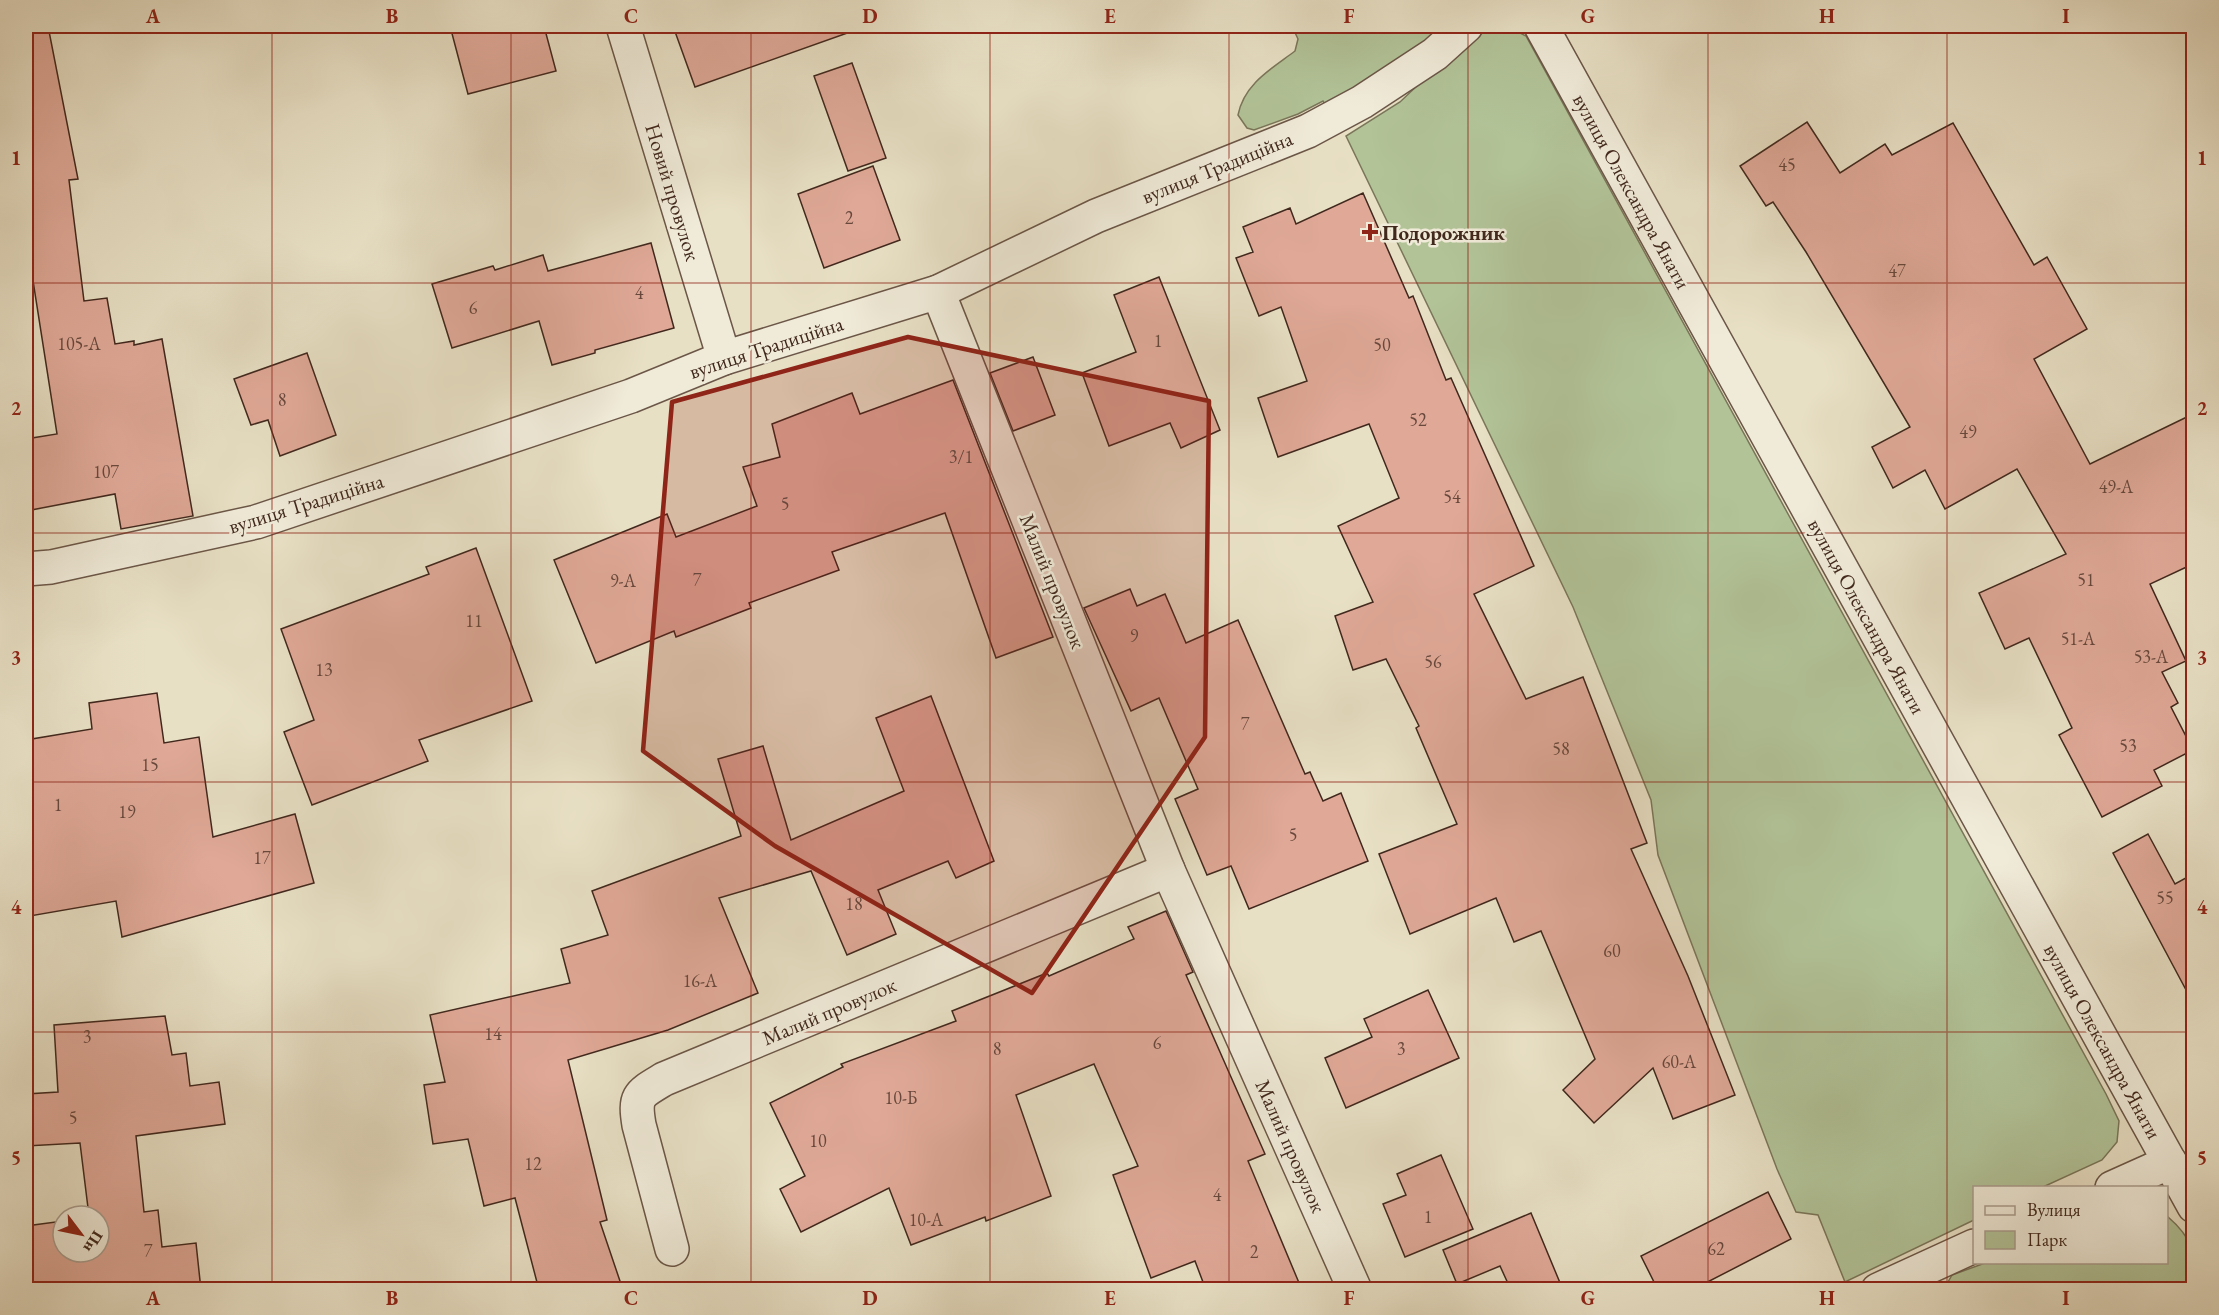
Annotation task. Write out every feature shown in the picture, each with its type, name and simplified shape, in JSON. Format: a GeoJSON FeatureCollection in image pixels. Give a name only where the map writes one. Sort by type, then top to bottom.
{"type":"FeatureCollection","features":[{"type":"Feature","properties":{"kind":"street","name":"Новий провулок"},"geometry":{"type":"LineString","coordinates":[[622,26],[724,358]]}},
{"type":"Feature","properties":{"kind":"street","name":"вулиця Традиційна"},"geometry":{"type":"LineString","coordinates":[[26,569],[51,567],[256,522],[631,396],[724,358],[939,292],[1096,216],[1308,131],[1362,102],[1435,54],[1466,26]]}},
{"type":"Feature","properties":{"kind":"street","name":"вулиця Олександра Янати"},"geometry":{"type":"LineString","coordinates":[[1541,26],[2193,1206]]}},
{"type":"Feature","properties":{"kind":"street","name":"Малий провулок"},"geometry":{"type":"LineString","coordinates":[[939,292],[1168,870],[1355,1290]]}},
{"type":"Feature","properties":{"kind":"street","name":"Малий провулок"},"geometry":{"type":"LineString","coordinates":[[672,1248],[639,1125],[636,1104],[644,1091],[664,1079],[1168,870]]}},
{"type":"Feature","properties":{"kind":"street"},"geometry":{"type":"LineString","coordinates":[[2116,1186],[2170,1162]]}},
{"type":"Feature","properties":{"kind":"street"},"geometry":{"type":"LineString","coordinates":[[1878,1290],[1924,1280],[1973,1247]]}},
{"type":"Feature","properties":{"kind":"highlighted area"},"geometry":{"type":"Polygon","coordinates":[[[908,337],[1209,401],[1205,737],[1032,993],[775,846],[643,751],[672,402],[908,337]]]}},
{"type":"Feature","properties":{"kind":"green space"},"geometry":{"type":"Polygon","coordinates":[[[1292,26],[1443,26],[1425,45],[1326,107],[1323,101],[1298,114],[1254,130],[1247,128],[1238,115],[1241,104],[1246,94],[1260,78],[1295,51],[1298,39],[1292,26]]]}},
{"type":"Feature","properties":{"kind":"green space"},"geometry":{"type":"Polygon","coordinates":[[[1480,26],[1507,26],[1526,36],[2106,1094],[2119,1121],[2117,1142],[2102,1160],[2045,1186],[1973,1186],[1973,1220],[1845,1282],[1818,1215],[1796,1212],[1777,1169],[1658,855],[1651,800],[1573,607],[1346,136],[1400,102],[1480,26]]]}},
{"type":"Feature","properties":{"kind":"green space"},"geometry":{"type":"Polygon","coordinates":[[[2168,1217],[2188,1241],[2193,1257],[2193,1289],[1944,1289],[1952,1275],[1982,1264],[2168,1264],[2168,1217]]]}},
{"type":"Feature","properties":{"kind":"building"},"geometry":{"type":"Polygon","coordinates":[[[26,26],[48,26],[78,179],[69,180],[84,301],[107,298],[115,344],[134,341],[134,345],[162,339],[193,516],[121,529],[115,494],[26,511],[26,439],[57,434],[26,236],[26,26]]]}},
{"type":"Feature","properties":{"kind":"building"},"geometry":{"type":"Polygon","coordinates":[[[450,26],[544,26],[556,71],[468,94],[450,26]]]}},
{"type":"Feature","properties":{"kind":"building"},"geometry":{"type":"Polygon","coordinates":[[[673,26],[852,26],[853,31],[695,87],[673,26]]]}},
{"type":"Feature","properties":{"kind":"building"},"geometry":{"type":"Polygon","coordinates":[[[852,63],[886,158],[848,171],[814,76],[852,63]]]}},
{"type":"Feature","properties":{"kind":"building"},"geometry":{"type":"Polygon","coordinates":[[[1807,122],[1840,173],[1885,144],[1892,155],[1953,123],[2034,265],[2047,257],[2087,329],[2034,359],[2090,464],[2193,414],[2193,564],[2150,584],[2186,661],[2162,672],[2178,703],[2171,707],[2193,750],[2154,770],[2162,786],[2102,817],[2059,735],[2072,728],[2029,638],[2005,649],[1979,593],[2066,554],[2017,469],[1945,509],[1925,470],[1893,488],[1872,447],[1910,427],[1806,252],[1773,202],[1766,206],[1740,166],[1807,122]]]}},
{"type":"Feature","properties":{"kind":"building"},"geometry":{"type":"Polygon","coordinates":[[[873,166],[900,240],[824,268],[798,194],[873,166]]]}},
{"type":"Feature","properties":{"kind":"building"},"geometry":{"type":"Polygon","coordinates":[[[1363,193],[1409,298],[1413,296],[1446,380],[1451,378],[1534,566],[1474,594],[1526,699],[1583,677],[1647,843],[1631,849],[1688,976],[1735,1095],[1673,1119],[1653,1068],[1594,1123],[1563,1090],[1595,1059],[1541,931],[1514,942],[1496,898],[1410,934],[1379,854],[1457,824],[1416,728],[1419,726],[1386,659],[1353,670],[1335,616],[1373,602],[1338,526],[1399,498],[1369,424],[1278,457],[1258,398],[1307,381],[1281,307],[1259,316],[1236,258],[1253,252],[1243,227],[1290,208],[1296,224],[1363,193]]]}},
{"type":"Feature","properties":{"kind":"building"},"geometry":{"type":"Polygon","coordinates":[[[651,243],[674,328],[595,350],[595,353],[552,365],[539,321],[452,348],[432,284],[493,266],[495,270],[543,255],[548,271],[651,243]]]}},
{"type":"Feature","properties":{"kind":"building"},"geometry":{"type":"Polygon","coordinates":[[[1159,277],[1220,430],[1181,448],[1170,423],[1109,446],[1082,373],[1136,352],[1114,295],[1159,277]]]}},
{"type":"Feature","properties":{"kind":"building"},"geometry":{"type":"Polygon","coordinates":[[[307,353],[336,435],[280,456],[268,420],[251,425],[234,379],[307,353]]]}},
{"type":"Feature","properties":{"kind":"building"},"geometry":{"type":"Polygon","coordinates":[[[1033,357],[1055,415],[1013,431],[990,373],[1033,357]]]}},
{"type":"Feature","properties":{"kind":"building"},"geometry":{"type":"Polygon","coordinates":[[[953,380],[1053,637],[996,658],[945,513],[832,552],[839,570],[749,603],[751,608],[676,637],[674,631],[596,663],[554,560],[667,514],[676,537],[757,506],[743,467],[780,457],[772,424],[852,393],[860,414],[953,380]]]}},
{"type":"Feature","properties":{"kind":"building"},"geometry":{"type":"Polygon","coordinates":[[[476,548],[532,701],[419,740],[428,761],[312,805],[284,732],[314,720],[281,629],[429,574],[426,567],[476,548]]]}},
{"type":"Feature","properties":{"kind":"building"},"geometry":{"type":"Polygon","coordinates":[[[1130,589],[1137,606],[1165,594],[1186,643],[1238,620],[1305,774],[1310,772],[1323,801],[1341,793],[1368,861],[1249,909],[1231,866],[1207,875],[1175,799],[1198,789],[1159,698],[1131,711],[1084,608],[1130,589]]]}},
{"type":"Feature","properties":{"kind":"building"},"geometry":{"type":"Polygon","coordinates":[[[157,693],[164,743],[199,737],[213,837],[295,814],[314,883],[122,937],[116,901],[30,916],[26,893],[26,740],[92,729],[89,703],[157,693]]]}},
{"type":"Feature","properties":{"kind":"building"},"geometry":{"type":"Polygon","coordinates":[[[931,696],[994,861],[956,878],[948,861],[878,890],[896,934],[847,955],[811,871],[719,898],[758,993],[668,1030],[568,1060],[607,1220],[600,1222],[623,1290],[539,1290],[515,1198],[484,1206],[468,1139],[433,1144],[424,1085],[445,1082],[430,1015],[570,983],[561,949],[608,935],[592,891],[741,836],[718,759],[763,746],[791,840],[904,791],[876,718],[931,696]]]}},
{"type":"Feature","properties":{"kind":"building"},"geometry":{"type":"Polygon","coordinates":[[[2148,834],[2175,884],[2193,874],[2193,1003],[2113,853],[2148,834]]]}},
{"type":"Feature","properties":{"kind":"building"},"geometry":{"type":"Polygon","coordinates":[[[1166,911],[1193,972],[1186,975],[1265,1154],[1248,1161],[1302,1290],[1206,1290],[1195,1261],[1151,1278],[1113,1175],[1138,1166],[1094,1064],[1016,1095],[1051,1196],[986,1221],[985,1217],[911,1245],[889,1188],[801,1232],[780,1189],[805,1176],[770,1103],[843,1067],[841,1064],[956,1021],[952,1011],[1047,973],[1049,976],[1134,939],[1128,927],[1166,911]]]}},
{"type":"Feature","properties":{"kind":"building"},"geometry":{"type":"Polygon","coordinates":[[[1428,990],[1459,1058],[1346,1108],[1325,1058],[1372,1037],[1364,1019],[1428,990]]]}},
{"type":"Feature","properties":{"kind":"building"},"geometry":{"type":"Polygon","coordinates":[[[165,1016],[172,1055],[186,1053],[190,1086],[219,1082],[225,1124],[136,1136],[144,1212],[158,1210],[162,1247],[196,1243],[201,1290],[26,1290],[26,1226],[51,1223],[51,1264],[111,1264],[111,1204],[88,1204],[80,1143],[26,1146],[26,1094],[58,1092],[54,1025],[165,1016]]]}},
{"type":"Feature","properties":{"kind":"building"},"geometry":{"type":"Polygon","coordinates":[[[1441,1155],[1473,1229],[1405,1257],[1383,1204],[1406,1195],[1397,1174],[1441,1155]]]}},
{"type":"Feature","properties":{"kind":"building"},"geometry":{"type":"Polygon","coordinates":[[[1768,1192],[1791,1239],[1692,1290],[1658,1290],[1641,1256],[1768,1192]]]}},
{"type":"Feature","properties":{"kind":"building"},"geometry":{"type":"Polygon","coordinates":[[[1531,1213],[1563,1290],[1511,1290],[1500,1266],[1457,1284],[1443,1250],[1531,1213]]]}},
{"type":"Feature","properties":{"kind":"place","name":"Подорожник"},"geometry":{"type":"Point","coordinates":[1370,232]}}]}
